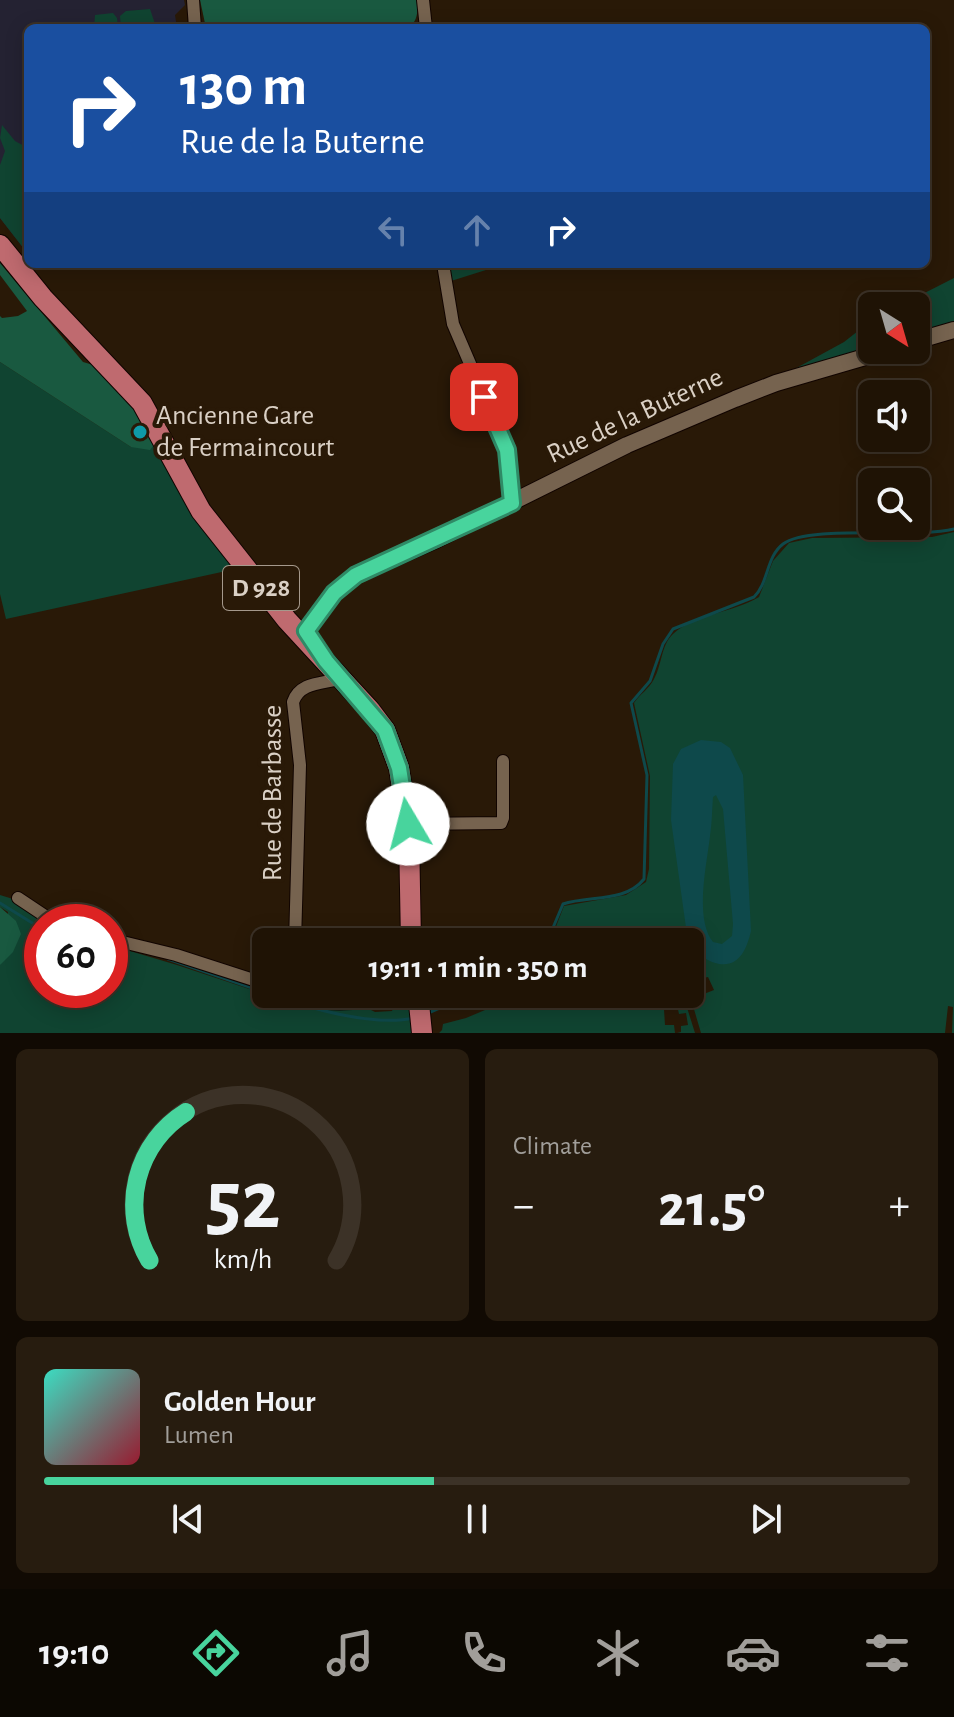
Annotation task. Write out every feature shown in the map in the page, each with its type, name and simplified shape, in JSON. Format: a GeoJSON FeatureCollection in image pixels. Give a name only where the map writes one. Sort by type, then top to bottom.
{"type":"FeatureCollection","features":[{"type":"Feature","properties":{"kind":"main road","name":"D 928"},"geometry":{"type":"LineString","coordinates":[[0,245],[43,298],[137,396],[201,511],[376,716],[389,738],[399,768],[408,824],[411,928]]}},
{"type":"Feature","properties":{"kind":"street"},"geometry":{"type":"LineString","coordinates":[[193,0],[195,24]]}},
{"type":"Feature","properties":{"kind":"street"},"geometry":{"type":"LineString","coordinates":[[423,0],[426,24]]}},
{"type":"Feature","properties":{"kind":"street"},"geometry":{"type":"LineString","coordinates":[[444,268],[453,324],[502,435],[509,464],[512,503]]}},
{"type":"Feature","properties":{"kind":"street"},"geometry":{"type":"LineString","coordinates":[[930,337],[954,330]]}},
{"type":"Feature","properties":{"kind":"street","name":"Rue de la Buterne"},"geometry":{"type":"LineString","coordinates":[[304,634],[334,593],[356,575],[512,503],[627,445],[776,383],[858,359]]}},
{"type":"Feature","properties":{"kind":"street","name":"Rue de Barbasse"},"geometry":{"type":"LineString","coordinates":[[295,928],[300,765],[293,702],[297,692],[304,687],[342,678]]}},
{"type":"Feature","properties":{"kind":"street"},"geometry":{"type":"LineString","coordinates":[[408,824],[501,823],[503,761]]}},
{"type":"Feature","properties":{"kind":"street"},"geometry":{"type":"LineString","coordinates":[[18,898],[27,904]]}},
{"type":"Feature","properties":{"kind":"street"},"geometry":{"type":"LineString","coordinates":[[128,943],[252,979]]}},
{"type":"Feature","properties":{"kind":"shaded area"},"geometry":{"type":"Polygon","coordinates":[[[0,0],[184,0],[185,5],[175,15],[176,24],[24,24],[24,249],[0,218],[0,0]]]}},
{"type":"Feature","properties":{"kind":"green space"},"geometry":{"type":"Polygon","coordinates":[[[200,0],[417,0],[412,24],[205,24],[200,0]]]}},
{"type":"Feature","properties":{"kind":"green space"},"geometry":{"type":"Polygon","coordinates":[[[150,9],[155,24],[121,24],[120,16],[126,11],[150,9]]]}},
{"type":"Feature","properties":{"kind":"green space"},"geometry":{"type":"Polygon","coordinates":[[[113,13],[118,24],[94,24],[95,15],[113,13]]]}},
{"type":"Feature","properties":{"kind":"green space"},"geometry":{"type":"Polygon","coordinates":[[[2,125],[15,141],[24,146],[24,249],[0,218],[0,165],[5,151],[0,138],[2,125]]]}},
{"type":"Feature","properties":{"kind":"green space"},"geometry":{"type":"Polygon","coordinates":[[[0,263],[83,362],[100,367],[129,398],[137,416],[156,442],[150,450],[131,447],[0,362],[0,316],[18,316],[27,311],[0,275],[0,263]]]}},
{"type":"Feature","properties":{"kind":"green space"},"geometry":{"type":"Polygon","coordinates":[[[446,268],[492,268],[451,281],[446,268]]]}},
{"type":"Feature","properties":{"kind":"green space"},"geometry":{"type":"Polygon","coordinates":[[[954,278],[954,324],[930,332],[930,292],[926,292],[954,278]]]}},
{"type":"Feature","properties":{"kind":"green space"},"geometry":{"type":"Polygon","coordinates":[[[858,331],[858,353],[778,378],[858,331]]]}},
{"type":"Feature","properties":{"kind":"green space"},"geometry":{"type":"Polygon","coordinates":[[[0,362],[131,447],[156,442],[240,568],[6,619],[0,594],[0,362]]]}},
{"type":"Feature","properties":{"kind":"green space"},"geometry":{"type":"Polygon","coordinates":[[[954,532],[954,1033],[953,1007],[948,1006],[945,1033],[701,1033],[694,1008],[704,1008],[704,994],[714,990],[708,977],[704,978],[704,928],[555,928],[564,906],[626,895],[646,882],[649,869],[650,776],[634,703],[654,679],[666,644],[673,634],[703,617],[759,597],[773,561],[789,543],[812,538],[930,540],[954,532]]]}},
{"type":"Feature","properties":{"kind":"green space"},"geometry":{"type":"Polygon","coordinates":[[[0,895],[24,907],[24,1008],[128,1008],[128,950],[252,990],[252,1008],[367,1008],[375,1012],[413,1008],[417,1033],[0,1033],[0,965],[8,912],[0,907],[0,895]]]}},
{"type":"Feature","properties":{"kind":"green space"},"geometry":{"type":"Polygon","coordinates":[[[0,907],[16,921],[21,934],[13,952],[0,965],[0,907]]]}},
{"type":"Feature","properties":{"kind":"green space"},"geometry":{"type":"Polygon","coordinates":[[[490,1008],[664,1008],[665,1025],[674,1025],[675,1033],[439,1033],[443,1024],[490,1008]]]}},
{"type":"Feature","properties":{"kind":"green space"},"geometry":{"type":"Polygon","coordinates":[[[678,1008],[687,1008],[695,1033],[677,1033],[681,1032],[681,1026],[688,1025],[686,1013],[679,1014],[678,1008]]]}},
{"type":"Feature","properties":{"kind":"water"},"geometry":{"type":"Polygon","coordinates":[[[701,740],[721,742],[730,748],[743,775],[751,931],[739,958],[728,964],[704,958],[704,928],[686,928],[671,820],[673,764],[681,749],[701,740]],[[716,795],[713,797],[705,876],[704,919],[713,942],[722,944],[732,936],[723,809],[716,795]]]}},
{"type":"Feature","properties":{"kind":"waterway"},"geometry":{"type":"LineString","coordinates":[[553,928],[563,904],[627,892],[644,879],[647,775],[631,703],[650,681],[663,644],[673,629],[754,597],[777,549],[796,538],[838,533],[914,533],[954,529]]}},
{"type":"Feature","properties":{"kind":"waterway"},"geometry":{"type":"LineString","coordinates":[[0,903],[24,918]]}},
{"type":"Feature","properties":{"kind":"waterway"},"geometry":{"type":"LineString","coordinates":[[168,959],[252,988]]}},
{"type":"Feature","properties":{"kind":"waterway"},"geometry":{"type":"LineString","coordinates":[[314,1008],[379,1020],[414,1018]]}},
{"type":"Feature","properties":{"kind":"waterway"},"geometry":{"type":"LineString","coordinates":[[428,1013],[440,1008]]}},
{"type":"Feature","properties":{"kind":"place","name":"Ancienne Gare de Fermaincourt"},"geometry":{"type":"Point","coordinates":[140,432]}},
{"type":"Feature","properties":{"kind":"route"},"geometry":{"type":"LineString","coordinates":[[408,824],[399,768],[385,730],[326,661],[306,631],[334,593],[356,575],[512,503],[507,450],[484,397]]}}]}
